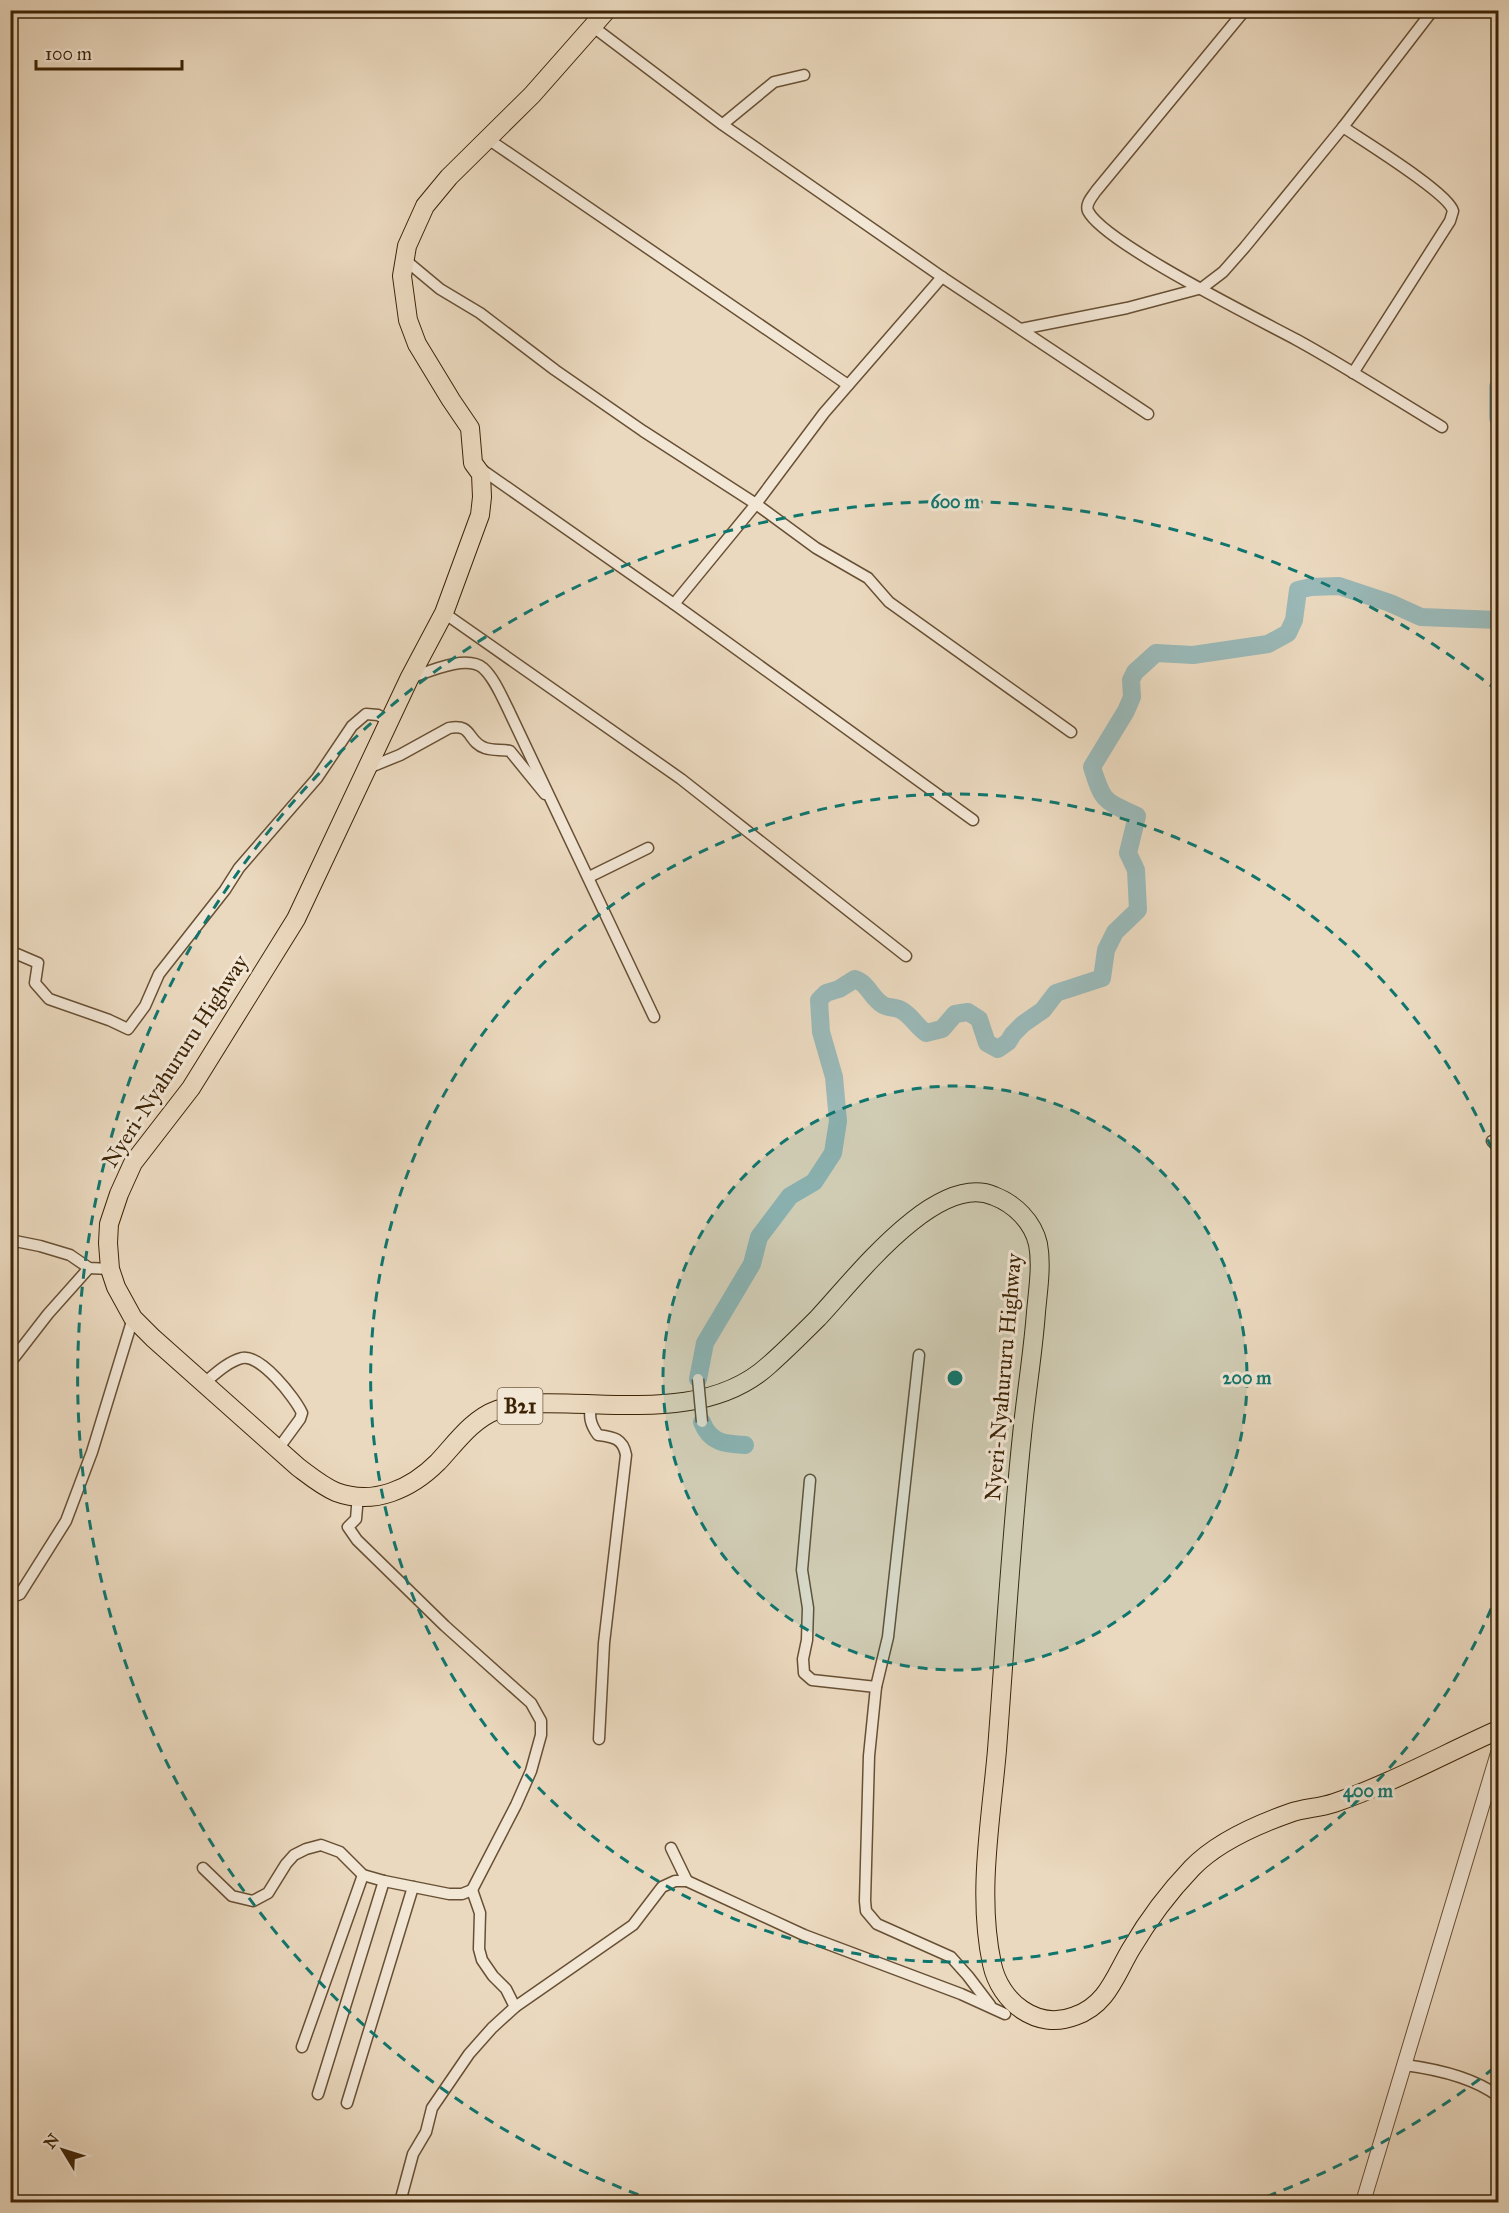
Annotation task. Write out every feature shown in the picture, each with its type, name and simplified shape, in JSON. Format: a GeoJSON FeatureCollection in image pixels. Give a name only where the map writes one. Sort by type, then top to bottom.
{"type":"FeatureCollection","features":[{"type":"Feature","properties":{"kind":"highway","name":"Nyeri-Nyahururu Highway"},"geometry":{"type":"LineString","coordinates":[[607,10],[532,95],[449,177],[425,206],[413,230],[404,259],[402,276],[408,320],[417,344],[470,428],[473,463],[481,474],[480,515],[444,613],[409,679],[296,919],[191,1088],[134,1163],[119,1194],[109,1224],[108,1243],[116,1287],[133,1318],[203,1384],[314,1479],[338,1493],[390,1494],[409,1485],[430,1470],[473,1425],[498,1409],[531,1404],[666,1404],[718,1395],[740,1386],[765,1370],[903,1228],[961,1193],[976,1191],[989,1193],[1017,1209],[1029,1222],[1038,1242],[1038,1294],[1020,1460],[987,1858],[986,1913],[991,1960],[997,1981],[1006,1997],[1036,2019],[1070,2019],[1094,2007],[1103,1999],[1129,1952],[1167,1896],[1209,1852],[1294,1811],[1329,1805],[1498,1730]]}},
{"type":"Feature","properties":{"kind":"street"},"geometry":{"type":"LineString","coordinates":[[1245,10],[1096,191],[1087,207],[1089,213],[1114,236],[1152,261],[1353,373],[1442,426]]}},
{"type":"Feature","properties":{"kind":"street"},"geometry":{"type":"LineString","coordinates":[[1021,329],[1127,308],[1202,288],[1223,272],[1343,127],[1433,10]]}},
{"type":"Feature","properties":{"kind":"street"},"geometry":{"type":"LineString","coordinates":[[592,26],[723,124],[942,277],[1148,414]]}},
{"type":"Feature","properties":{"kind":"street"},"geometry":{"type":"LineString","coordinates":[[723,124],[774,82],[804,75]]}},
{"type":"Feature","properties":{"kind":"street"},"geometry":{"type":"LineString","coordinates":[[1343,127],[1441,196],[1454,211],[1450,221],[1353,373]]}},
{"type":"Feature","properties":{"kind":"street"},"geometry":{"type":"LineString","coordinates":[[488,139],[848,385]]}},
{"type":"Feature","properties":{"kind":"street"},"geometry":{"type":"LineString","coordinates":[[404,259],[440,289],[480,313],[555,370],[643,431],[756,504],[816,548],[868,578],[889,602],[1071,732]]}},
{"type":"Feature","properties":{"kind":"street"},"geometry":{"type":"LineString","coordinates":[[674,604],[756,504],[848,385],[942,277]]}},
{"type":"Feature","properties":{"kind":"street"},"geometry":{"type":"LineString","coordinates":[[473,463],[674,604],[973,820]]}},
{"type":"Feature","properties":{"kind":"street"},"geometry":{"type":"LineString","coordinates":[[444,613],[681,779],[906,956]]}},
{"type":"Feature","properties":{"kind":"street"},"geometry":{"type":"LineString","coordinates":[[409,679],[465,662],[481,666],[492,679],[556,808],[654,1017]]}},
{"type":"Feature","properties":{"kind":"street"},"geometry":{"type":"LineString","coordinates":[[10,951],[38,963],[35,983],[49,999],[128,1029],[145,1006],[159,974],[225,890],[239,867],[312,784],[352,726],[366,714],[378,716],[390,722]]}},
{"type":"Feature","properties":{"kind":"street"},"geometry":{"type":"LineString","coordinates":[[368,768],[400,755],[449,728],[458,726],[464,728],[475,743],[485,748],[510,751],[556,808]]}},
{"type":"Feature","properties":{"kind":"street"},"geometry":{"type":"LineString","coordinates":[[589,877],[648,848]]}},
{"type":"Feature","properties":{"kind":"street"},"geometry":{"type":"LineString","coordinates":[[10,1240],[70,1255],[89,1268],[111,1269]]}},
{"type":"Feature","properties":{"kind":"street"},"geometry":{"type":"LineString","coordinates":[[10,1363],[48,1314],[89,1268]]}},
{"type":"Feature","properties":{"kind":"street"},"geometry":{"type":"LineString","coordinates":[[10,1598],[20,1594],[66,1521],[92,1452],[133,1318]]}},
{"type":"Feature","properties":{"kind":"street"},"geometry":{"type":"LineString","coordinates":[[919,1355],[888,1637],[876,1687],[869,1756],[866,1911],[877,1923],[951,1957],[992,2008]]}},
{"type":"Feature","properties":{"kind":"street"},"geometry":{"type":"LineString","coordinates":[[203,1384],[221,1369],[244,1358],[254,1359],[265,1368],[294,1399],[302,1413],[278,1449]]}},
{"type":"Feature","properties":{"kind":"street"},"geometry":{"type":"LineString","coordinates":[[698,1379],[702,1422]]}},
{"type":"Feature","properties":{"kind":"street"},"geometry":{"type":"LineString","coordinates":[[591,1404],[589,1417],[593,1428],[598,1435],[617,1438],[623,1445],[626,1455],[604,1643],[599,1739]]}},
{"type":"Feature","properties":{"kind":"street"},"geometry":{"type":"LineString","coordinates":[[810,1480],[802,1570],[808,1608],[807,1640],[803,1659],[804,1673],[812,1680],[876,1687]]}},
{"type":"Feature","properties":{"kind":"street"},"geometry":{"type":"LineString","coordinates":[[203,1868],[232,1896],[253,1901],[268,1893],[294,1855],[321,1845],[340,1852],[363,1875],[455,1895],[472,1890],[531,1771],[542,1735],[541,1721],[531,1703],[445,1626],[357,1540],[348,1527],[356,1519],[358,1495]]}},
{"type":"Feature","properties":{"kind":"street"},"geometry":{"type":"LineString","coordinates":[[1363,2202],[1498,1753]]}},
{"type":"Feature","properties":{"kind":"street"},"geometry":{"type":"LineString","coordinates":[[671,1848],[687,1881]]}},
{"type":"Feature","properties":{"kind":"street"},"geometry":{"type":"LineString","coordinates":[[302,2048],[363,1875]]}},
{"type":"Feature","properties":{"kind":"street"},"geometry":{"type":"LineString","coordinates":[[318,2094],[384,1881]]}},
{"type":"Feature","properties":{"kind":"street"},"geometry":{"type":"LineString","coordinates":[[400,2202],[413,2154],[426,2132],[432,2108],[469,2054],[515,2007],[633,1925],[662,1887],[675,1881],[687,1881],[804,1935],[1005,2014]]}},
{"type":"Feature","properties":{"kind":"street"},"geometry":{"type":"LineString","coordinates":[[347,2103],[413,1887]]}},
{"type":"Feature","properties":{"kind":"street"},"geometry":{"type":"LineString","coordinates":[[472,1890],[480,1913],[479,1949],[482,1960],[506,1989],[515,2007]]}},
{"type":"Feature","properties":{"kind":"street"},"geometry":{"type":"LineString","coordinates":[[1405,2065],[1429,2068],[1471,2081],[1498,2096]]}},
{"type":"Feature","properties":{"kind":"waterway"},"geometry":{"type":"LineString","coordinates":[[1498,387],[1498,418]]}},
{"type":"Feature","properties":{"kind":"waterway"},"geometry":{"type":"LineString","coordinates":[[698,1379],[705,1343],[752,1264],[759,1237],[790,1196],[814,1182],[833,1153],[838,1121],[834,1077],[821,1032],[819,1000],[826,993],[839,989],[855,979],[885,1006],[905,1012],[926,1033],[942,1029],[955,1014],[968,1012],[979,1019],[987,1043],[998,1049],[1008,1042],[1023,1024],[1043,1010],[1056,993],[1102,978],[1106,950],[1115,932],[1138,910],[1136,870],[1128,853],[1137,816],[1106,799],[1092,767],[1126,711],[1132,697],[1131,680],[1135,672],[1156,653],[1193,655],[1268,644],[1288,633],[1294,620],[1298,590],[1311,587],[1339,586],[1390,603],[1421,617],[1498,620]]}},
{"type":"Feature","properties":{"kind":"waterway"},"geometry":{"type":"LineString","coordinates":[[702,1422],[709,1434],[719,1441],[745,1445]]}}]}
